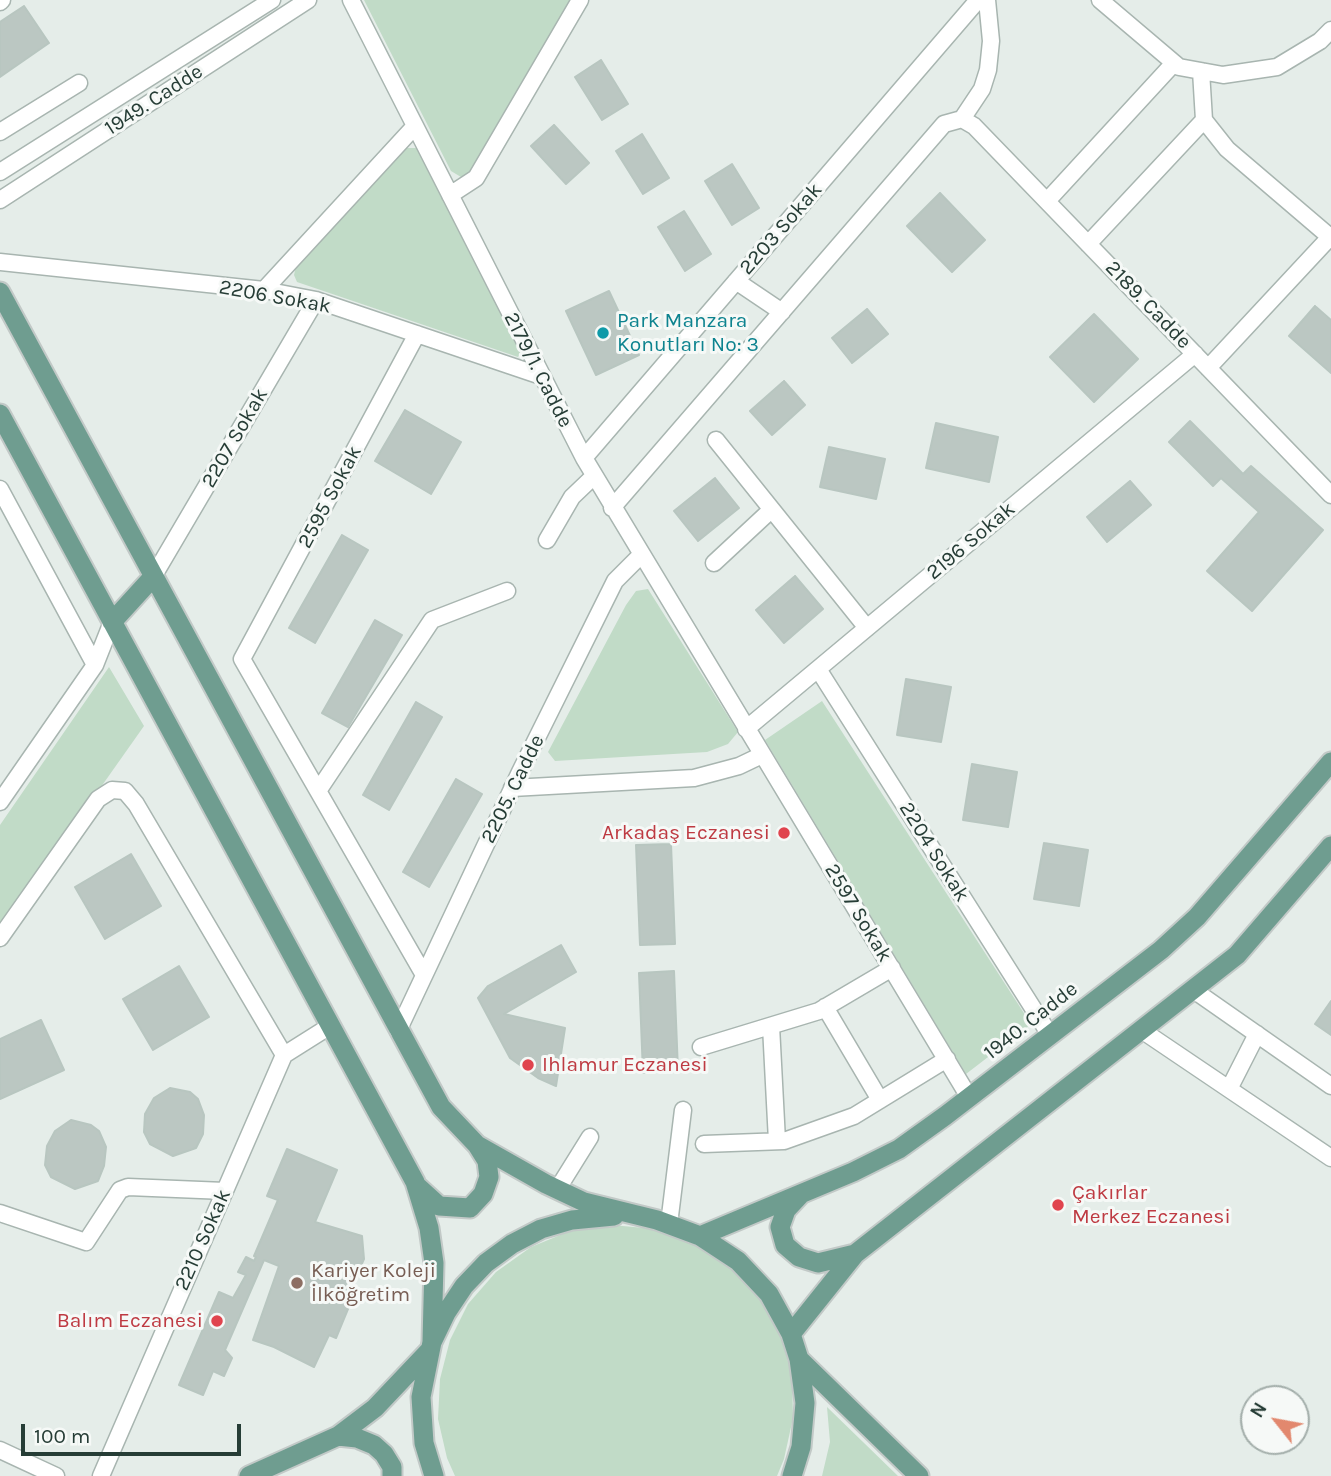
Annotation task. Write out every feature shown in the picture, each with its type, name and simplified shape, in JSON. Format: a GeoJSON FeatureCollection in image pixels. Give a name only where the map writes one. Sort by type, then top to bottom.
{"type":"FeatureCollection","features":[{"type":"Feature","properties":{"kind":"main road"},"geometry":{"type":"LineString","coordinates":[[0,292],[441,1108],[478,1145],[557,1190],[584,1202],[669,1224],[700,1236],[738,1261],[769,1294],[791,1334],[799,1359],[805,1403],[801,1447],[792,1476]]}},
{"type":"Feature","properties":{"kind":"main road"},"geometry":{"type":"LineString","coordinates":[[0,414],[415,1182],[429,1228],[434,1263],[431,1347],[421,1397],[424,1443],[434,1476]]}},
{"type":"Feature","properties":{"kind":"main road"},"geometry":{"type":"LineString","coordinates":[[112,622],[153,577]]}},
{"type":"Feature","properties":{"kind":"main road","name":"1940. Cadde"},"geometry":{"type":"LineString","coordinates":[[700,1236],[814,1186],[853,1172],[899,1149],[969,1097],[1161,950],[1197,917],[1331,762]]}},
{"type":"Feature","properties":{"kind":"main road"},"geometry":{"type":"LineString","coordinates":[[791,1334],[855,1254],[1195,990],[1263,928],[1331,846]]}},
{"type":"Feature","properties":{"kind":"main road"},"geometry":{"type":"LineString","coordinates":[[415,1182],[439,1206],[470,1208],[483,1195],[489,1177],[487,1161],[478,1145]]}},
{"type":"Feature","properties":{"kind":"main road"},"geometry":{"type":"LineString","coordinates":[[814,1186],[786,1210],[780,1227],[785,1245],[799,1257],[818,1263],[855,1254]]}},
{"type":"Feature","properties":{"kind":"main road"},"geometry":{"type":"LineString","coordinates":[[248,1476],[338,1436],[375,1408],[431,1347],[446,1313],[464,1286],[486,1263],[512,1244],[541,1229],[572,1220],[604,1215],[636,1216]]}},
{"type":"Feature","properties":{"kind":"main road"},"geometry":{"type":"LineString","coordinates":[[799,1359],[919,1476]]}},
{"type":"Feature","properties":{"kind":"main road"},"geometry":{"type":"LineString","coordinates":[[338,1436],[357,1438],[374,1446],[388,1461],[392,1476]]}},
{"type":"Feature","properties":{"kind":"street","name":"1949. Cadde"},"geometry":{"type":"LineString","coordinates":[[3,165],[272,0]]}},
{"type":"Feature","properties":{"kind":"street","name":"1949. Cadde"},"geometry":{"type":"LineString","coordinates":[[0,200],[307,0]]}},
{"type":"Feature","properties":{"kind":"street","name":"2179/1. Cadde"},"geometry":{"type":"LineString","coordinates":[[351,0],[584,458],[746,729]]}},
{"type":"Feature","properties":{"kind":"street"},"geometry":{"type":"LineString","coordinates":[[450,195],[476,178],[580,0]]}},
{"type":"Feature","properties":{"kind":"street"},"geometry":{"type":"LineString","coordinates":[[1100,0],[1174,63],[1223,75],[1277,67],[1327,41]]}},
{"type":"Feature","properties":{"kind":"street"},"geometry":{"type":"LineString","coordinates":[[612,508],[944,124],[962,119],[982,89],[992,40],[977,1]]}},
{"type":"Feature","properties":{"kind":"street","name":"2203 Sokak"},"geometry":{"type":"LineString","coordinates":[[584,458],[977,1]]}},
{"type":"Feature","properties":{"kind":"street"},"geometry":{"type":"LineString","coordinates":[[1047,201],[1174,63]]}},
{"type":"Feature","properties":{"kind":"street"},"geometry":{"type":"LineString","coordinates":[[1201,71],[1204,120],[1227,149],[1330,236],[1208,368]]}},
{"type":"Feature","properties":{"kind":"street"},"geometry":{"type":"LineString","coordinates":[[0,132],[79,83]]}},
{"type":"Feature","properties":{"kind":"street","name":"2189. Cadde"},"geometry":{"type":"LineString","coordinates":[[962,119],[974,126],[1331,495]]}},
{"type":"Feature","properties":{"kind":"street"},"geometry":{"type":"LineString","coordinates":[[1088,244],[1204,120]]}},
{"type":"Feature","properties":{"kind":"street"},"geometry":{"type":"LineString","coordinates":[[264,290],[415,126]]}},
{"type":"Feature","properties":{"kind":"street","name":"2206 Sokak"},"geometry":{"type":"LineString","coordinates":[[0,262],[264,290],[316,300],[541,376]]}},
{"type":"Feature","properties":{"kind":"street"},"geometry":{"type":"LineString","coordinates":[[736,281],[782,312]]}},
{"type":"Feature","properties":{"kind":"street","name":"2207 Sokak"},"geometry":{"type":"LineString","coordinates":[[153,577],[316,300]]}},
{"type":"Feature","properties":{"kind":"street","name":"2595 Sokak"},"geometry":{"type":"LineString","coordinates":[[318,791],[242,659],[418,334]]}},
{"type":"Feature","properties":{"kind":"street","name":"2196 Sokak"},"geometry":{"type":"LineString","coordinates":[[746,729],[1195,354]]}},
{"type":"Feature","properties":{"kind":"street"},"geometry":{"type":"LineString","coordinates":[[716,440],[867,628]]}},
{"type":"Feature","properties":{"kind":"street"},"geometry":{"type":"LineString","coordinates":[[547,540],[572,497],[594,476]]}},
{"type":"Feature","properties":{"kind":"street"},"geometry":{"type":"LineString","coordinates":[[0,489],[95,665]]}},
{"type":"Feature","properties":{"kind":"street"},"geometry":{"type":"LineString","coordinates":[[713,563],[771,510]]}},
{"type":"Feature","properties":{"kind":"street","name":"2205. Cadde"},"geometry":{"type":"LineString","coordinates":[[398,1031],[512,788],[615,581],[641,555]]}},
{"type":"Feature","properties":{"kind":"street"},"geometry":{"type":"LineString","coordinates":[[424,975],[318,791],[432,620],[507,591]]}},
{"type":"Feature","properties":{"kind":"street"},"geometry":{"type":"LineString","coordinates":[[0,802],[95,665],[112,622]]}},
{"type":"Feature","properties":{"kind":"street","name":"2204 Sokak"},"geometry":{"type":"LineString","coordinates":[[818,669],[1050,1035]]}},
{"type":"Feature","properties":{"kind":"street","name":"2597 Sokak"},"geometry":{"type":"LineString","coordinates":[[746,729],[969,1097]]}},
{"type":"Feature","properties":{"kind":"street"},"geometry":{"type":"LineString","coordinates":[[512,788],[702,777],[739,766],[762,755]]}},
{"type":"Feature","properties":{"kind":"street"},"geometry":{"type":"LineString","coordinates":[[0,938],[98,799],[104,793],[119,789],[125,791],[136,804],[284,1055],[330,1026]]}},
{"type":"Feature","properties":{"kind":"street"},"geometry":{"type":"LineString","coordinates":[[701,1047],[825,1007],[892,968]]}},
{"type":"Feature","properties":{"kind":"street"},"geometry":{"type":"LineString","coordinates":[[1195,990],[1331,1086]]}},
{"type":"Feature","properties":{"kind":"street"},"geometry":{"type":"LineString","coordinates":[[825,1007],[880,1100]]}},
{"type":"Feature","properties":{"kind":"street"},"geometry":{"type":"LineString","coordinates":[[771,1026],[777,1141]]}},
{"type":"Feature","properties":{"kind":"street"},"geometry":{"type":"LineString","coordinates":[[1143,1031],[1331,1157]]}},
{"type":"Feature","properties":{"kind":"street"},"geometry":{"type":"LineString","coordinates":[[1228,1089],[1257,1034]]}},
{"type":"Feature","properties":{"kind":"street","name":"2210 Sokak"},"geometry":{"type":"LineString","coordinates":[[101,1476],[284,1055]]}},
{"type":"Feature","properties":{"kind":"street"},"geometry":{"type":"LineString","coordinates":[[704,1144],[777,1141],[854,1116],[947,1059]]}},
{"type":"Feature","properties":{"kind":"street"},"geometry":{"type":"LineString","coordinates":[[669,1224],[683,1110]]}},
{"type":"Feature","properties":{"kind":"street"},"geometry":{"type":"LineString","coordinates":[[557,1190],[590,1137]]}},
{"type":"Feature","properties":{"kind":"street"},"geometry":{"type":"LineString","coordinates":[[0,1213],[86,1242],[120,1190],[128,1187],[225,1191]]}},
{"type":"Feature","properties":{"kind":"street"},"geometry":{"type":"LineString","coordinates":[[0,1450],[56,1476]]}},
{"type":"Feature","properties":{"kind":"green space"},"geometry":{"type":"Polygon","coordinates":[[[364,0],[573,0],[475,166],[468,175],[461,177],[451,171],[364,0]]]}},
{"type":"Feature","properties":{"kind":"green space"},"geometry":{"type":"Polygon","coordinates":[[[405,148],[417,148],[521,351],[518,357],[297,282],[294,275],[297,262],[405,148]]]}},
{"type":"Feature","properties":{"kind":"green space"},"geometry":{"type":"Polygon","coordinates":[[[648,589],[738,732],[728,744],[707,752],[555,761],[548,752],[626,605],[636,591],[648,589]]]}},
{"type":"Feature","properties":{"kind":"green space"},"geometry":{"type":"Polygon","coordinates":[[[109,667],[144,726],[0,930],[0,825],[109,667]]]}},
{"type":"Feature","properties":{"kind":"green space"},"geometry":{"type":"Polygon","coordinates":[[[822,701],[1031,1024],[966,1074],[765,740],[822,701]]]}},
{"type":"Feature","properties":{"kind":"green space"},"geometry":{"type":"Polygon","coordinates":[[[612,1225],[655,1229],[695,1243],[730,1266],[759,1297],[780,1334],[792,1375],[793,1418],[784,1459],[777,1476],[455,1476],[447,1458],[438,1419],[440,1379],[450,1340],[468,1304],[496,1272],[531,1247],[570,1231],[612,1225]]]}},
{"type":"Feature","properties":{"kind":"green space"},"geometry":{"type":"Polygon","coordinates":[[[827,1407],[898,1476],[822,1476],[830,1442],[827,1407]]]}},
{"type":"Feature","properties":{"kind":"building"},"geometry":{"type":"Polygon","coordinates":[[[24,6],[49,43],[0,77],[0,22],[24,6]]]}},
{"type":"Feature","properties":{"kind":"building"},"geometry":{"type":"Polygon","coordinates":[[[601,60],[628,104],[602,120],[575,77],[601,60]]]}},
{"type":"Feature","properties":{"kind":"building"},"geometry":{"type":"Polygon","coordinates":[[[554,125],[589,163],[566,184],[531,146],[554,125]]]}},
{"type":"Feature","properties":{"kind":"building"},"geometry":{"type":"Polygon","coordinates":[[[642,134],[669,178],[643,194],[616,151],[642,134]]]}},
{"type":"Feature","properties":{"kind":"building"},"geometry":{"type":"Polygon","coordinates":[[[732,164],[759,208],[732,225],[705,181],[732,164]]]}},
{"type":"Feature","properties":{"kind":"building"},"geometry":{"type":"Polygon","coordinates":[[[940,193],[985,240],[952,272],[907,226],[940,193]]]}},
{"type":"Feature","properties":{"kind":"building"},"geometry":{"type":"Polygon","coordinates":[[[684,211],[711,254],[685,271],[658,227],[684,211]]]}},
{"type":"Feature","properties":{"kind":"building","name":"Park Manzara Konutları No: 3"},"geometry":{"type":"Polygon","coordinates":[[[609,291],[639,355],[596,375],[566,311],[609,291]]]}},
{"type":"Feature","properties":{"kind":"building"},"geometry":{"type":"Polygon","coordinates":[[[1315,306],[1331,320],[1331,373],[1289,336],[1315,306]]]}},
{"type":"Feature","properties":{"kind":"building"},"geometry":{"type":"Polygon","coordinates":[[[867,309],[888,334],[852,363],[832,338],[867,309]]]}},
{"type":"Feature","properties":{"kind":"building"},"geometry":{"type":"Polygon","coordinates":[[[1094,314],[1138,359],[1094,402],[1050,357],[1094,314]]]}},
{"type":"Feature","properties":{"kind":"building"},"geometry":{"type":"Polygon","coordinates":[[[784,381],[805,405],[772,435],[750,411],[784,381]]]}},
{"type":"Feature","properties":{"kind":"building"},"geometry":{"type":"Polygon","coordinates":[[[405,410],[461,442],[431,494],[375,461],[405,410]]]}},
{"type":"Feature","properties":{"kind":"building"},"geometry":{"type":"Polygon","coordinates":[[[1190,421],[1243,474],[1251,466],[1323,530],[1252,611],[1207,571],[1259,512],[1221,478],[1213,486],[1169,442],[1190,421]]]}},
{"type":"Feature","properties":{"kind":"building"},"geometry":{"type":"Polygon","coordinates":[[[936,423],[998,437],[989,482],[926,468],[936,423]]]}},
{"type":"Feature","properties":{"kind":"building"},"geometry":{"type":"Polygon","coordinates":[[[829,447],[885,459],[876,499],[820,487],[829,447]]]}},
{"type":"Feature","properties":{"kind":"building"},"geometry":{"type":"Polygon","coordinates":[[[715,478],[739,508],[698,541],[674,511],[715,478]]]}},
{"type":"Feature","properties":{"kind":"building"},"geometry":{"type":"Polygon","coordinates":[[[1130,481],[1151,505],[1107,542],[1087,517],[1130,481]]]}},
{"type":"Feature","properties":{"kind":"building"},"geometry":{"type":"Polygon","coordinates":[[[342,535],[368,550],[315,643],[289,628],[342,535]]]}},
{"type":"Feature","properties":{"kind":"building"},"geometry":{"type":"Polygon","coordinates":[[[795,576],[823,609],[784,643],[756,610],[795,576]]]}},
{"type":"Feature","properties":{"kind":"building"},"geometry":{"type":"Polygon","coordinates":[[[375,620],[402,635],[348,727],[322,713],[375,620]]]}},
{"type":"Feature","properties":{"kind":"building"},"geometry":{"type":"Polygon","coordinates":[[[906,679],[951,687],[941,742],[897,735],[906,679]]]}},
{"type":"Feature","properties":{"kind":"building"},"geometry":{"type":"Polygon","coordinates":[[[416,702],[442,717],[389,810],[363,795],[416,702]]]}},
{"type":"Feature","properties":{"kind":"building"},"geometry":{"type":"Polygon","coordinates":[[[972,764],[1017,772],[1008,827],[963,820],[972,764]]]}},
{"type":"Feature","properties":{"kind":"building"},"geometry":{"type":"Polygon","coordinates":[[[456,779],[482,794],[429,887],[403,872],[456,779]]]}},
{"type":"Feature","properties":{"kind":"building"},"geometry":{"type":"Polygon","coordinates":[[[1044,843],[1088,850],[1079,906],[1034,899],[1044,843]]]}},
{"type":"Feature","properties":{"kind":"building"},"geometry":{"type":"Polygon","coordinates":[[[671,844],[675,944],[640,945],[636,845],[671,844]]]}},
{"type":"Feature","properties":{"kind":"building"},"geometry":{"type":"Polygon","coordinates":[[[131,854],[161,906],[105,939],[75,887],[131,854]]]}},
{"type":"Feature","properties":{"kind":"building"},"geometry":{"type":"Polygon","coordinates":[[[561,945],[576,972],[504,1014],[565,1028],[556,1086],[538,1078],[510,1058],[478,998],[488,986],[561,945]]]}},
{"type":"Feature","properties":{"kind":"building"},"geometry":{"type":"Polygon","coordinates":[[[179,966],[209,1017],[153,1050],[123,999],[179,966]]]}},
{"type":"Feature","properties":{"kind":"building"},"geometry":{"type":"Polygon","coordinates":[[[674,971],[678,1071],[643,1073],[639,973],[674,971]]]}},
{"type":"Feature","properties":{"kind":"building"},"geometry":{"type":"Polygon","coordinates":[[[1331,1001],[1331,1035],[1315,1024],[1331,1001]]]}},
{"type":"Feature","properties":{"kind":"building"},"geometry":{"type":"Polygon","coordinates":[[[41,1020],[64,1070],[0,1099],[0,1039],[41,1020]]]}},
{"type":"Feature","properties":{"kind":"building"},"geometry":{"type":"Polygon","coordinates":[[[170,1088],[190,1092],[198,1099],[204,1115],[203,1134],[196,1148],[173,1156],[150,1144],[144,1132],[145,1114],[154,1098],[170,1088]]]}},
{"type":"Feature","properties":{"kind":"building"},"geometry":{"type":"Polygon","coordinates":[[[71,1120],[91,1125],[99,1131],[106,1147],[104,1166],[98,1181],[75,1189],[51,1177],[45,1165],[47,1146],[55,1131],[71,1120]]]}},
{"type":"Feature","properties":{"kind":"building","name":"Kariyer Koleji İlköğretim"},"geometry":{"type":"Polygon","coordinates":[[[287,1149],[337,1170],[315,1222],[362,1236],[364,1259],[350,1290],[355,1292],[336,1338],[329,1335],[314,1367],[253,1340],[279,1266],[264,1260],[225,1350],[232,1358],[224,1376],[213,1371],[203,1395],[179,1385],[219,1292],[233,1298],[246,1275],[238,1272],[246,1257],[254,1261],[256,1257],[254,1256],[278,1200],[267,1196],[287,1149]]]}},
{"type":"Feature","properties":{"kind":"place","name":"Park Manzara Konutları No: 3"},"geometry":{"type":"Point","coordinates":[603,333]}},
{"type":"Feature","properties":{"kind":"place","name":"Arkadaş Eczanesi"},"geometry":{"type":"Point","coordinates":[784,833]}},
{"type":"Feature","properties":{"kind":"place","name":"Ihlamur Eczanesi"},"geometry":{"type":"Point","coordinates":[528,1065]}},
{"type":"Feature","properties":{"kind":"place","name":"Çakırlar Merkez Eczanesi"},"geometry":{"type":"Point","coordinates":[1058,1205]}},
{"type":"Feature","properties":{"kind":"place","name":"Kariyer Koleji İlköğretim"},"geometry":{"type":"Point","coordinates":[297,1283]}},
{"type":"Feature","properties":{"kind":"place","name":"Balım Eczanesi"},"geometry":{"type":"Point","coordinates":[217,1321]}}]}
